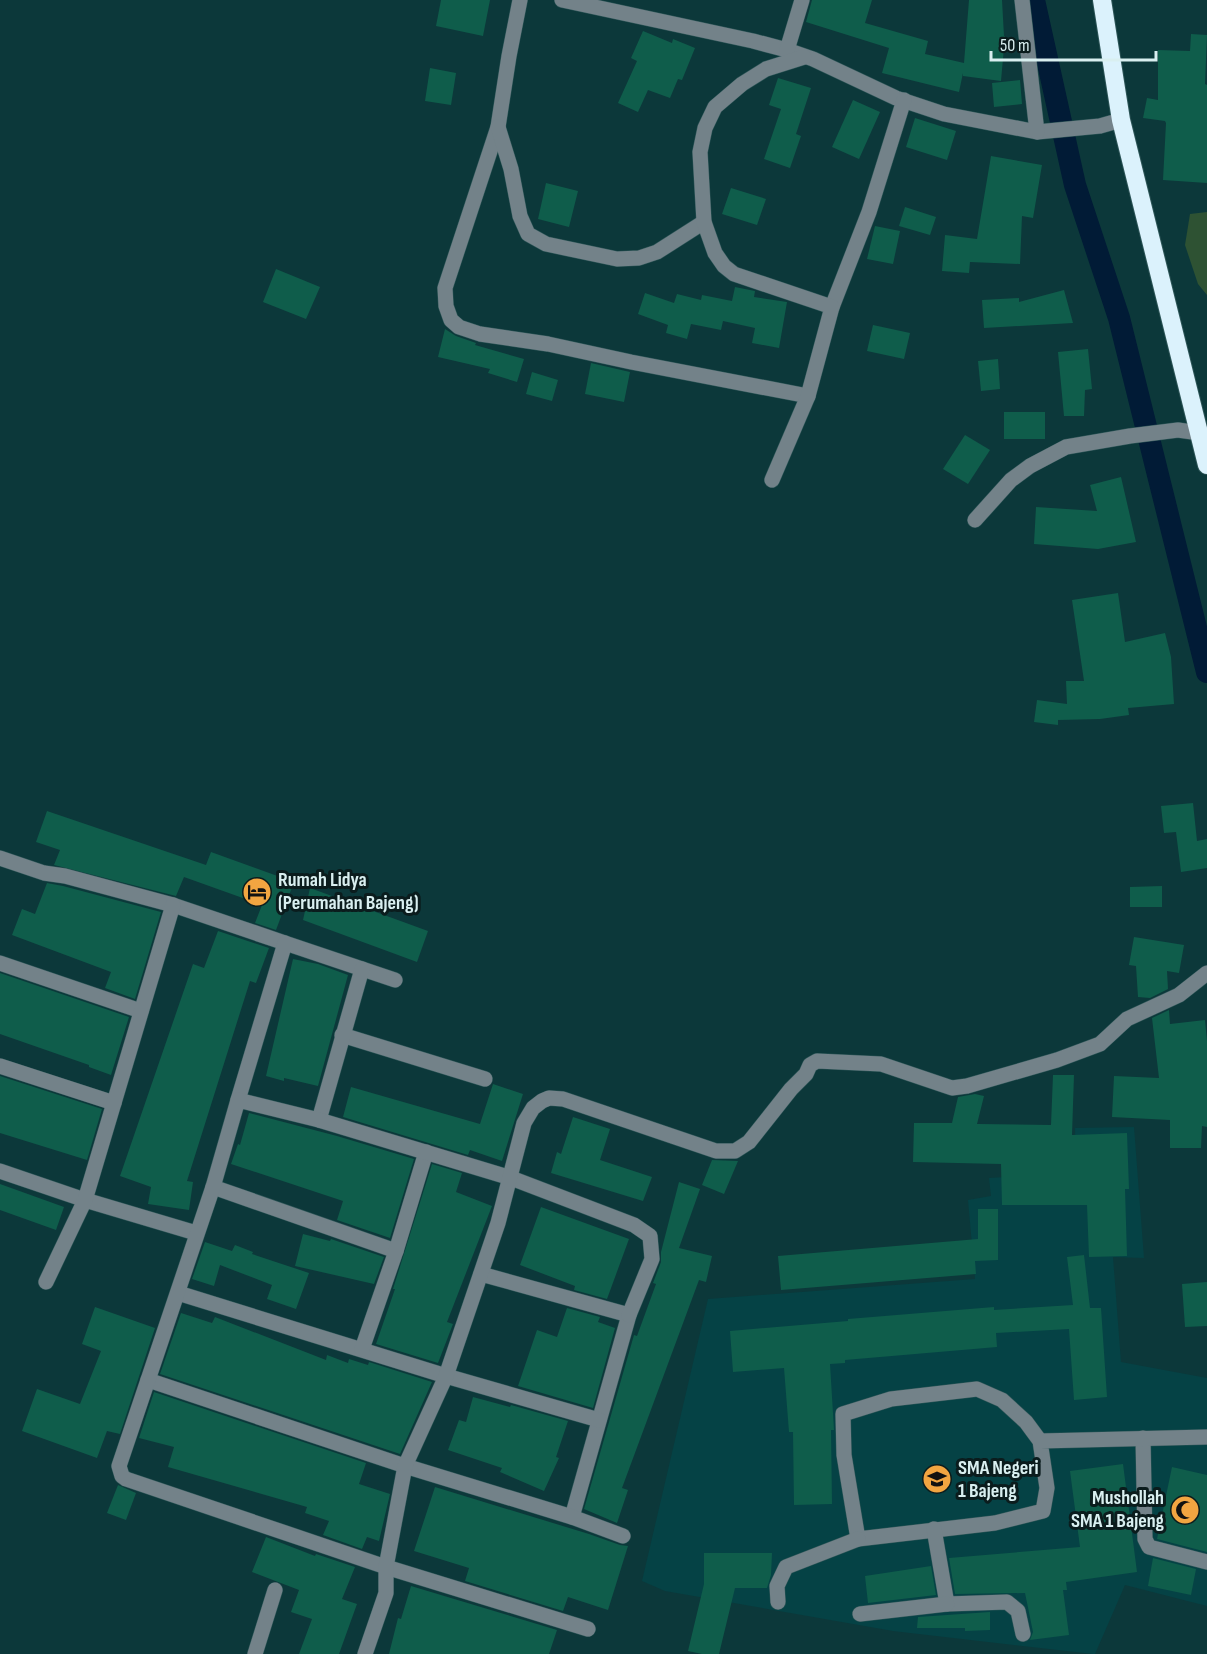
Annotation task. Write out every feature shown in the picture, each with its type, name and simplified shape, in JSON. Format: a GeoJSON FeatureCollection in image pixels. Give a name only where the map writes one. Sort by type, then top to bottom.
{"type":"FeatureCollection","features":[{"type":"Feature","properties":{"kind":"highway"},"geometry":{"type":"LineString","coordinates":[[1102,0],[1121,120],[1203,433],[1207,465]]}},
{"type":"Feature","properties":{"kind":"street"},"geometry":{"type":"LineString","coordinates":[[520,0],[498,127],[445,288],[446,306],[451,320],[459,327],[480,334],[548,344],[808,396]]}},
{"type":"Feature","properties":{"kind":"street"},"geometry":{"type":"LineString","coordinates":[[562,0],[753,40],[807,57],[904,100],[944,114],[1045,132],[1100,126],[1121,120]]}},
{"type":"Feature","properties":{"kind":"street"},"geometry":{"type":"LineString","coordinates":[[786,50],[802,0]]}},
{"type":"Feature","properties":{"kind":"street"},"geometry":{"type":"LineString","coordinates":[[1022,0],[1045,132]]}},
{"type":"Feature","properties":{"kind":"street"},"geometry":{"type":"LineString","coordinates":[[807,57],[783,62],[766,69],[741,84],[715,107],[705,128],[700,152],[704,222],[716,253],[724,266],[734,274],[832,307]]}},
{"type":"Feature","properties":{"kind":"street"},"geometry":{"type":"LineString","coordinates":[[772,480],[808,396],[832,307],[869,212],[904,100]]}},
{"type":"Feature","properties":{"kind":"street"},"geometry":{"type":"LineString","coordinates":[[498,127],[511,170],[520,216],[528,234],[546,244],[617,259],[639,258],[657,252],[704,222]]}},
{"type":"Feature","properties":{"kind":"street"},"geometry":{"type":"LineString","coordinates":[[975,520],[1011,480],[1030,466],[1066,447],[1178,430],[1203,433]]}},
{"type":"Feature","properties":{"kind":"street"},"geometry":{"type":"LineString","coordinates":[[0,858],[44,873],[65,876],[173,905],[395,980]]}},
{"type":"Feature","properties":{"kind":"street"},"geometry":{"type":"LineString","coordinates":[[46,1282],[85,1200],[173,905]]}},
{"type":"Feature","properties":{"kind":"street"},"geometry":{"type":"LineString","coordinates":[[285,943],[213,1187],[121,1457],[119,1466],[122,1476],[386,1567],[588,1629]]}},
{"type":"Feature","properties":{"kind":"street"},"geometry":{"type":"LineString","coordinates":[[0,963],[141,1011]]}},
{"type":"Feature","properties":{"kind":"street"},"geometry":{"type":"LineString","coordinates":[[319,1120],[362,969]]}},
{"type":"Feature","properties":{"kind":"street"},"geometry":{"type":"LineString","coordinates":[[371,1652],[386,1593],[386,1567],[405,1466],[446,1376],[482,1274],[511,1178],[524,1123],[533,1108],[549,1098],[563,1099],[716,1151],[739,1150],[749,1142],[791,1089],[806,1074],[810,1065],[817,1061],[881,1064],[952,1088],[968,1086],[1048,1063],[1100,1044],[1127,1019],[1179,995],[1207,973]]}},
{"type":"Feature","properties":{"kind":"street"},"geometry":{"type":"LineString","coordinates":[[342,1035],[485,1079]]}},
{"type":"Feature","properties":{"kind":"street"},"geometry":{"type":"LineString","coordinates":[[0,1066],[114,1103]]}},
{"type":"Feature","properties":{"kind":"street"},"geometry":{"type":"LineString","coordinates":[[238,1100],[319,1120],[511,1178],[634,1225],[650,1236],[652,1259],[629,1314],[572,1517]]}},
{"type":"Feature","properties":{"kind":"street"},"geometry":{"type":"LineString","coordinates":[[362,1349],[396,1251],[426,1152]]}},
{"type":"Feature","properties":{"kind":"street"},"geometry":{"type":"LineString","coordinates":[[0,1171],[85,1200],[196,1233]]}},
{"type":"Feature","properties":{"kind":"street"},"geometry":{"type":"LineString","coordinates":[[213,1187],[396,1251]]}},
{"type":"Feature","properties":{"kind":"street"},"geometry":{"type":"LineString","coordinates":[[482,1274],[629,1314]]}},
{"type":"Feature","properties":{"kind":"street"},"geometry":{"type":"LineString","coordinates":[[178,1293],[446,1376],[599,1420]]}},
{"type":"Feature","properties":{"kind":"street"},"geometry":{"type":"LineString","coordinates":[[148,1380],[405,1466],[572,1517],[623,1536]]}},
{"type":"Feature","properties":{"kind":"street"},"geometry":{"type":"LineString","coordinates":[[778,1602],[777,1586],[786,1567],[858,1539],[995,1523],[1043,1511],[1047,1488],[1040,1441],[1026,1422],[1002,1400],[977,1389],[891,1399],[843,1414],[844,1455],[858,1539]]}},
{"type":"Feature","properties":{"kind":"street"},"geometry":{"type":"LineString","coordinates":[[1040,1441],[1207,1437]]}},
{"type":"Feature","properties":{"kind":"street"},"geometry":{"type":"LineString","coordinates":[[1143,1438],[1145,1539],[1149,1547],[1207,1562]]}},
{"type":"Feature","properties":{"kind":"street"},"geometry":{"type":"LineString","coordinates":[[933,1530],[947,1604]]}},
{"type":"Feature","properties":{"kind":"street"},"geometry":{"type":"LineString","coordinates":[[255,1654],[275,1590]]}},
{"type":"Feature","properties":{"kind":"street"},"geometry":{"type":"LineString","coordinates":[[860,1614],[947,1604],[1007,1602],[1018,1611],[1023,1634]]}},
{"type":"Feature","properties":{"kind":"shaded area","name":"SMA Negeri 1 Bajeng"},"geometry":{"type":"Polygon","coordinates":[[[1134,1127],[1144,1258],[1113,1257],[1121,1362],[1207,1378],[1207,1606],[1125,1585],[1095,1654],[1093,1654],[893,1631],[665,1591],[642,1581],[708,1299],[975,1279],[968,1200],[991,1196],[989,1178],[1076,1173],[1075,1128],[1134,1127]]]}},
{"type":"Feature","properties":{"kind":"green space"},"geometry":{"type":"Polygon","coordinates":[[[1207,212],[1207,295],[1198,284],[1185,245],[1190,214],[1207,212]]]}},
{"type":"Feature","properties":{"kind":"building"},"geometry":{"type":"Polygon","coordinates":[[[441,0],[490,0],[483,36],[436,26],[441,0]]]}},
{"type":"Feature","properties":{"kind":"building"},"geometry":{"type":"Polygon","coordinates":[[[812,0],[872,0],[865,23],[928,41],[925,54],[964,63],[969,0],[1002,0],[1005,36],[1001,81],[963,76],[963,73],[959,92],[882,73],[889,48],[806,22],[812,0]]]}},
{"type":"Feature","properties":{"kind":"building"},"geometry":{"type":"Polygon","coordinates":[[[643,31],[672,43],[673,39],[695,48],[682,80],[678,79],[670,98],[648,90],[638,112],[618,103],[637,61],[631,58],[643,31]]]}},
{"type":"Feature","properties":{"kind":"building"},"geometry":{"type":"Polygon","coordinates":[[[1191,34],[1207,35],[1205,84],[1207,85],[1207,183],[1163,180],[1166,123],[1143,118],[1147,98],[1158,100],[1158,50],[1190,51],[1191,34]]]}},
{"type":"Feature","properties":{"kind":"building"},"geometry":{"type":"Polygon","coordinates":[[[430,68],[456,73],[451,105],[425,101],[430,68]]]}},
{"type":"Feature","properties":{"kind":"building"},"geometry":{"type":"Polygon","coordinates":[[[778,78],[811,88],[796,134],[801,136],[790,168],[764,159],[781,109],[769,105],[778,78]]]}},
{"type":"Feature","properties":{"kind":"building"},"geometry":{"type":"Polygon","coordinates":[[[1020,80],[1022,104],[994,107],[992,83],[1020,80]]]}},
{"type":"Feature","properties":{"kind":"building"},"geometry":{"type":"Polygon","coordinates":[[[853,100],[880,112],[859,159],[832,147],[853,100]]]}},
{"type":"Feature","properties":{"kind":"building"},"geometry":{"type":"Polygon","coordinates":[[[915,118],[956,131],[947,160],[906,147],[915,118]]]}},
{"type":"Feature","properties":{"kind":"building"},"geometry":{"type":"Polygon","coordinates":[[[991,156],[1042,165],[1033,218],[1022,216],[1020,264],[970,262],[969,273],[942,271],[945,235],[977,239],[991,156]]]}},
{"type":"Feature","properties":{"kind":"building"},"geometry":{"type":"Polygon","coordinates":[[[546,183],[578,191],[569,227],[538,219],[546,183]]]}},
{"type":"Feature","properties":{"kind":"building"},"geometry":{"type":"Polygon","coordinates":[[[731,188],[766,199],[757,225],[722,214],[731,188]]]}},
{"type":"Feature","properties":{"kind":"building"},"geometry":{"type":"Polygon","coordinates":[[[905,207],[936,217],[930,235],[899,226],[905,207]]]}},
{"type":"Feature","properties":{"kind":"building"},"geometry":{"type":"Polygon","coordinates":[[[875,226],[900,231],[893,264],[867,259],[875,226]]]}},
{"type":"Feature","properties":{"kind":"building"},"geometry":{"type":"Polygon","coordinates":[[[276,269],[320,287],[306,319],[263,302],[276,269]]]}},
{"type":"Feature","properties":{"kind":"building"},"geometry":{"type":"Polygon","coordinates":[[[735,287],[755,291],[754,297],[787,302],[779,348],[752,343],[755,328],[723,321],[721,330],[691,324],[687,339],[666,333],[668,325],[638,314],[645,293],[674,303],[677,294],[701,300],[702,295],[732,301],[735,287]]]}},
{"type":"Feature","properties":{"kind":"building"},"geometry":{"type":"Polygon","coordinates":[[[1064,290],[1073,323],[984,328],[982,300],[1019,298],[1019,302],[1064,290]]]}},
{"type":"Feature","properties":{"kind":"building"},"geometry":{"type":"Polygon","coordinates":[[[873,325],[910,333],[904,359],[867,351],[873,325]]]}},
{"type":"Feature","properties":{"kind":"building"},"geometry":{"type":"Polygon","coordinates":[[[445,329],[456,336],[476,343],[475,345],[524,359],[517,382],[488,373],[490,369],[438,357],[445,329]]]}},
{"type":"Feature","properties":{"kind":"building"},"geometry":{"type":"Polygon","coordinates":[[[1088,349],[1092,389],[1085,390],[1084,416],[1064,416],[1058,352],[1088,349]]]}},
{"type":"Feature","properties":{"kind":"building"},"geometry":{"type":"Polygon","coordinates":[[[998,359],[1000,389],[981,391],[978,361],[998,359]]]}},
{"type":"Feature","properties":{"kind":"building"},"geometry":{"type":"Polygon","coordinates":[[[591,363],[630,372],[624,402],[585,394],[591,363]]]}},
{"type":"Feature","properties":{"kind":"building"},"geometry":{"type":"Polygon","coordinates":[[[532,372],[558,380],[552,401],[526,394],[532,372]]]}},
{"type":"Feature","properties":{"kind":"building"},"geometry":{"type":"Polygon","coordinates":[[[1004,412],[1045,412],[1045,439],[1004,439],[1004,412]]]}},
{"type":"Feature","properties":{"kind":"building"},"geometry":{"type":"Polygon","coordinates":[[[965,435],[990,450],[968,484],[943,469],[965,435]]]}},
{"type":"Feature","properties":{"kind":"building"},"geometry":{"type":"Polygon","coordinates":[[[1121,477],[1136,542],[1098,549],[1034,544],[1036,507],[1097,511],[1090,485],[1121,477]]]}},
{"type":"Feature","properties":{"kind":"building"},"geometry":{"type":"Polygon","coordinates":[[[1118,593],[1125,642],[1165,633],[1171,657],[1174,704],[1128,708],[1129,715],[1100,719],[1058,720],[1058,725],[1034,722],[1037,700],[1067,704],[1066,681],[1084,681],[1072,600],[1118,593]]]}},
{"type":"Feature","properties":{"kind":"building"},"geometry":{"type":"Polygon","coordinates":[[[1193,803],[1197,841],[1207,839],[1207,868],[1181,872],[1176,832],[1164,833],[1161,806],[1193,803]]]}},
{"type":"Feature","properties":{"kind":"building"},"geometry":{"type":"Polygon","coordinates":[[[47,811],[206,865],[211,852],[294,882],[276,930],[255,923],[262,905],[184,877],[176,896],[54,865],[60,850],[36,842],[47,811]]]}},
{"type":"Feature","properties":{"kind":"building"},"geometry":{"type":"Polygon","coordinates":[[[47,883],[161,912],[135,999],[105,988],[111,972],[12,935],[22,909],[35,914],[47,883]]]}},
{"type":"Feature","properties":{"kind":"building"},"geometry":{"type":"Polygon","coordinates":[[[1162,886],[1162,907],[1130,907],[1130,887],[1162,886]]]}},
{"type":"Feature","properties":{"kind":"building"},"geometry":{"type":"Polygon","coordinates":[[[310,888],[428,931],[417,962],[303,920],[310,888]]]}},
{"type":"Feature","properties":{"kind":"building"},"geometry":{"type":"Polygon","coordinates":[[[218,931],[269,948],[256,983],[250,981],[187,1181],[193,1182],[189,1210],[148,1204],[151,1187],[120,1176],[193,964],[204,968],[218,931]]]}},
{"type":"Feature","properties":{"kind":"building"},"geometry":{"type":"Polygon","coordinates":[[[1134,937],[1184,945],[1179,973],[1167,971],[1168,989],[1150,998],[1138,997],[1136,966],[1129,965],[1134,937]]]}},
{"type":"Feature","properties":{"kind":"building"},"geometry":{"type":"Polygon","coordinates":[[[293,959],[318,964],[348,975],[318,1086],[266,1076],[293,959]]]}},
{"type":"Feature","properties":{"kind":"building"},"geometry":{"type":"Polygon","coordinates":[[[0,973],[129,1017],[111,1075],[0,1034],[0,973]]]}},
{"type":"Feature","properties":{"kind":"building"},"geometry":{"type":"Polygon","coordinates":[[[1169,1010],[1170,1024],[1205,1020],[1207,1127],[1202,1126],[1201,1148],[1170,1148],[1170,1120],[1112,1117],[1114,1076],[1159,1078],[1152,1018],[1169,1010]]]}},
{"type":"Feature","properties":{"kind":"building"},"geometry":{"type":"Polygon","coordinates":[[[1053,1075],[1074,1075],[1072,1135],[1127,1133],[1129,1189],[1125,1189],[1127,1256],[1089,1257],[1087,1205],[1002,1205],[1001,1164],[913,1162],[914,1123],[952,1123],[958,1097],[975,1094],[984,1096],[977,1124],[1051,1125],[1053,1075]]]}},
{"type":"Feature","properties":{"kind":"building"},"geometry":{"type":"Polygon","coordinates":[[[0,1076],[102,1109],[87,1160],[0,1133],[0,1076]]]}},
{"type":"Feature","properties":{"kind":"building"},"geometry":{"type":"Polygon","coordinates":[[[493,1084],[523,1094],[502,1161],[470,1150],[468,1155],[343,1117],[351,1087],[480,1124],[493,1084]]]}},
{"type":"Feature","properties":{"kind":"building"},"geometry":{"type":"Polygon","coordinates":[[[249,1113],[414,1159],[390,1238],[337,1220],[343,1201],[231,1164],[238,1144],[240,1145],[249,1113]]]}},
{"type":"Feature","properties":{"kind":"building"},"geometry":{"type":"Polygon","coordinates":[[[573,1117],[610,1129],[600,1160],[652,1177],[643,1201],[551,1173],[557,1152],[561,1154],[573,1117]]]}},
{"type":"Feature","properties":{"kind":"building"},"geometry":{"type":"Polygon","coordinates":[[[712,1160],[738,1161],[724,1194],[702,1185],[712,1160]]]}},
{"type":"Feature","properties":{"kind":"building"},"geometry":{"type":"Polygon","coordinates":[[[432,1164],[462,1173],[456,1192],[492,1206],[447,1322],[453,1324],[438,1363],[376,1344],[395,1289],[393,1289],[432,1164]]]}},
{"type":"Feature","properties":{"kind":"building"},"geometry":{"type":"Polygon","coordinates":[[[679,1182],[700,1189],[679,1248],[712,1256],[706,1282],[699,1280],[622,1488],[628,1490],[617,1523],[584,1509],[634,1335],[637,1336],[656,1284],[653,1283],[661,1262],[661,1252],[679,1182]]]}},
{"type":"Feature","properties":{"kind":"building"},"geometry":{"type":"Polygon","coordinates":[[[0,1184],[64,1207],[56,1230],[0,1210],[0,1184]]]}},
{"type":"Feature","properties":{"kind":"building"},"geometry":{"type":"Polygon","coordinates":[[[541,1207],[629,1239],[607,1299],[574,1290],[575,1286],[520,1265],[541,1207]]]}},
{"type":"Feature","properties":{"kind":"building"},"geometry":{"type":"Polygon","coordinates":[[[978,1209],[998,1209],[998,1260],[975,1261],[976,1274],[781,1290],[778,1256],[978,1239],[978,1209]]]}},
{"type":"Feature","properties":{"kind":"building"},"geometry":{"type":"Polygon","coordinates":[[[303,1234],[330,1241],[331,1239],[384,1257],[374,1284],[295,1266],[303,1234]]]}},
{"type":"Feature","properties":{"kind":"building"},"geometry":{"type":"Polygon","coordinates":[[[205,1242],[232,1251],[235,1245],[253,1252],[252,1254],[309,1273],[296,1309],[267,1299],[272,1285],[220,1265],[214,1286],[192,1279],[205,1242]]]}},
{"type":"Feature","properties":{"kind":"building"},"geometry":{"type":"Polygon","coordinates":[[[1084,1255],[1090,1308],[1101,1308],[1107,1397],[1074,1400],[1069,1329],[996,1333],[997,1347],[845,1360],[845,1363],[830,1364],[834,1430],[831,1430],[832,1504],[794,1505],[793,1432],[789,1432],[784,1368],[733,1372],[730,1331],[994,1307],[994,1310],[1073,1305],[1067,1257],[1084,1255]]]}},
{"type":"Feature","properties":{"kind":"building"},"geometry":{"type":"Polygon","coordinates":[[[1207,1282],[1207,1326],[1185,1327],[1182,1284],[1207,1282]]]}},
{"type":"Feature","properties":{"kind":"building"},"geometry":{"type":"Polygon","coordinates":[[[95,1307],[155,1328],[120,1434],[107,1431],[97,1458],[22,1431],[37,1389],[80,1404],[101,1351],[82,1344],[95,1307]]]}},
{"type":"Feature","properties":{"kind":"building"},"geometry":{"type":"Polygon","coordinates":[[[567,1308],[600,1317],[598,1322],[615,1328],[593,1408],[518,1386],[537,1330],[557,1337],[567,1308]]]}},
{"type":"Feature","properties":{"kind":"building"},"geometry":{"type":"Polygon","coordinates":[[[181,1313],[212,1323],[215,1317],[326,1360],[327,1355],[348,1363],[349,1359],[368,1365],[369,1362],[432,1382],[400,1454],[160,1374],[181,1313]]]}},
{"type":"Feature","properties":{"kind":"building"},"geometry":{"type":"Polygon","coordinates":[[[154,1392],[366,1463],[359,1484],[390,1494],[379,1541],[367,1537],[362,1549],[323,1535],[329,1521],[305,1513],[307,1507],[168,1467],[174,1447],[139,1438],[154,1392]]]}},
{"type":"Feature","properties":{"kind":"building"},"geometry":{"type":"Polygon","coordinates":[[[473,1397],[568,1421],[556,1457],[559,1458],[544,1491],[500,1472],[502,1468],[448,1450],[459,1420],[466,1422],[473,1397]]]}},
{"type":"Feature","properties":{"kind":"building"},"geometry":{"type":"Polygon","coordinates":[[[1123,1464],[1137,1572],[1066,1582],[1067,1590],[1063,1590],[1069,1635],[1030,1640],[1033,1632],[1025,1593],[955,1594],[949,1558],[1080,1547],[1070,1471],[1123,1464]]]}},
{"type":"Feature","properties":{"kind":"building","name":"Mushollah SMA 1 Bajeng"},"geometry":{"type":"Polygon","coordinates":[[[1172,1467],[1207,1475],[1207,1552],[1157,1539],[1172,1467]]]}},
{"type":"Feature","properties":{"kind":"building"},"geometry":{"type":"Polygon","coordinates":[[[118,1485],[136,1493],[126,1520],[107,1513],[118,1485]]]}},
{"type":"Feature","properties":{"kind":"building"},"geometry":{"type":"Polygon","coordinates":[[[435,1487],[628,1546],[608,1610],[568,1597],[563,1611],[465,1581],[469,1568],[414,1551],[435,1487]]]}},
{"type":"Feature","properties":{"kind":"building"},"geometry":{"type":"Polygon","coordinates":[[[266,1537],[315,1556],[316,1554],[355,1567],[342,1599],[357,1604],[339,1654],[299,1654],[312,1619],[291,1612],[299,1590],[252,1572],[266,1537]]]}},
{"type":"Feature","properties":{"kind":"building"},"geometry":{"type":"Polygon","coordinates":[[[704,1553],[772,1553],[771,1575],[767,1588],[735,1588],[719,1654],[688,1651],[704,1584],[704,1553]]]}},
{"type":"Feature","properties":{"kind":"building"},"geometry":{"type":"Polygon","coordinates":[[[1153,1558],[1196,1569],[1191,1595],[1148,1586],[1153,1558]]]}},
{"type":"Feature","properties":{"kind":"building"},"geometry":{"type":"Polygon","coordinates":[[[931,1566],[936,1595],[868,1603],[865,1576],[931,1566]]]}},
{"type":"Feature","properties":{"kind":"building"},"geometry":{"type":"Polygon","coordinates":[[[411,1586],[557,1630],[549,1654],[389,1654],[398,1618],[401,1619],[411,1586]]]}},
{"type":"Feature","properties":{"kind":"building"},"geometry":{"type":"Polygon","coordinates":[[[990,1612],[990,1630],[917,1628],[918,1617],[990,1612]]]}},
{"type":"Feature","properties":{"kind":"waterway"},"geometry":{"type":"LineString","coordinates":[[1034,0],[1075,185],[1119,318],[1207,672]]}},
{"type":"Feature","properties":{"kind":"place","name":"Rumah Lidya (Perumahan Bajeng)"},"geometry":{"type":"Point","coordinates":[257,892]}},
{"type":"Feature","properties":{"kind":"place","name":"SMA Negeri 1 Bajeng"},"geometry":{"type":"Point","coordinates":[937,1479]}},
{"type":"Feature","properties":{"kind":"place","name":"Mushollah SMA 1 Bajeng"},"geometry":{"type":"Point","coordinates":[1185,1510]}}]}
